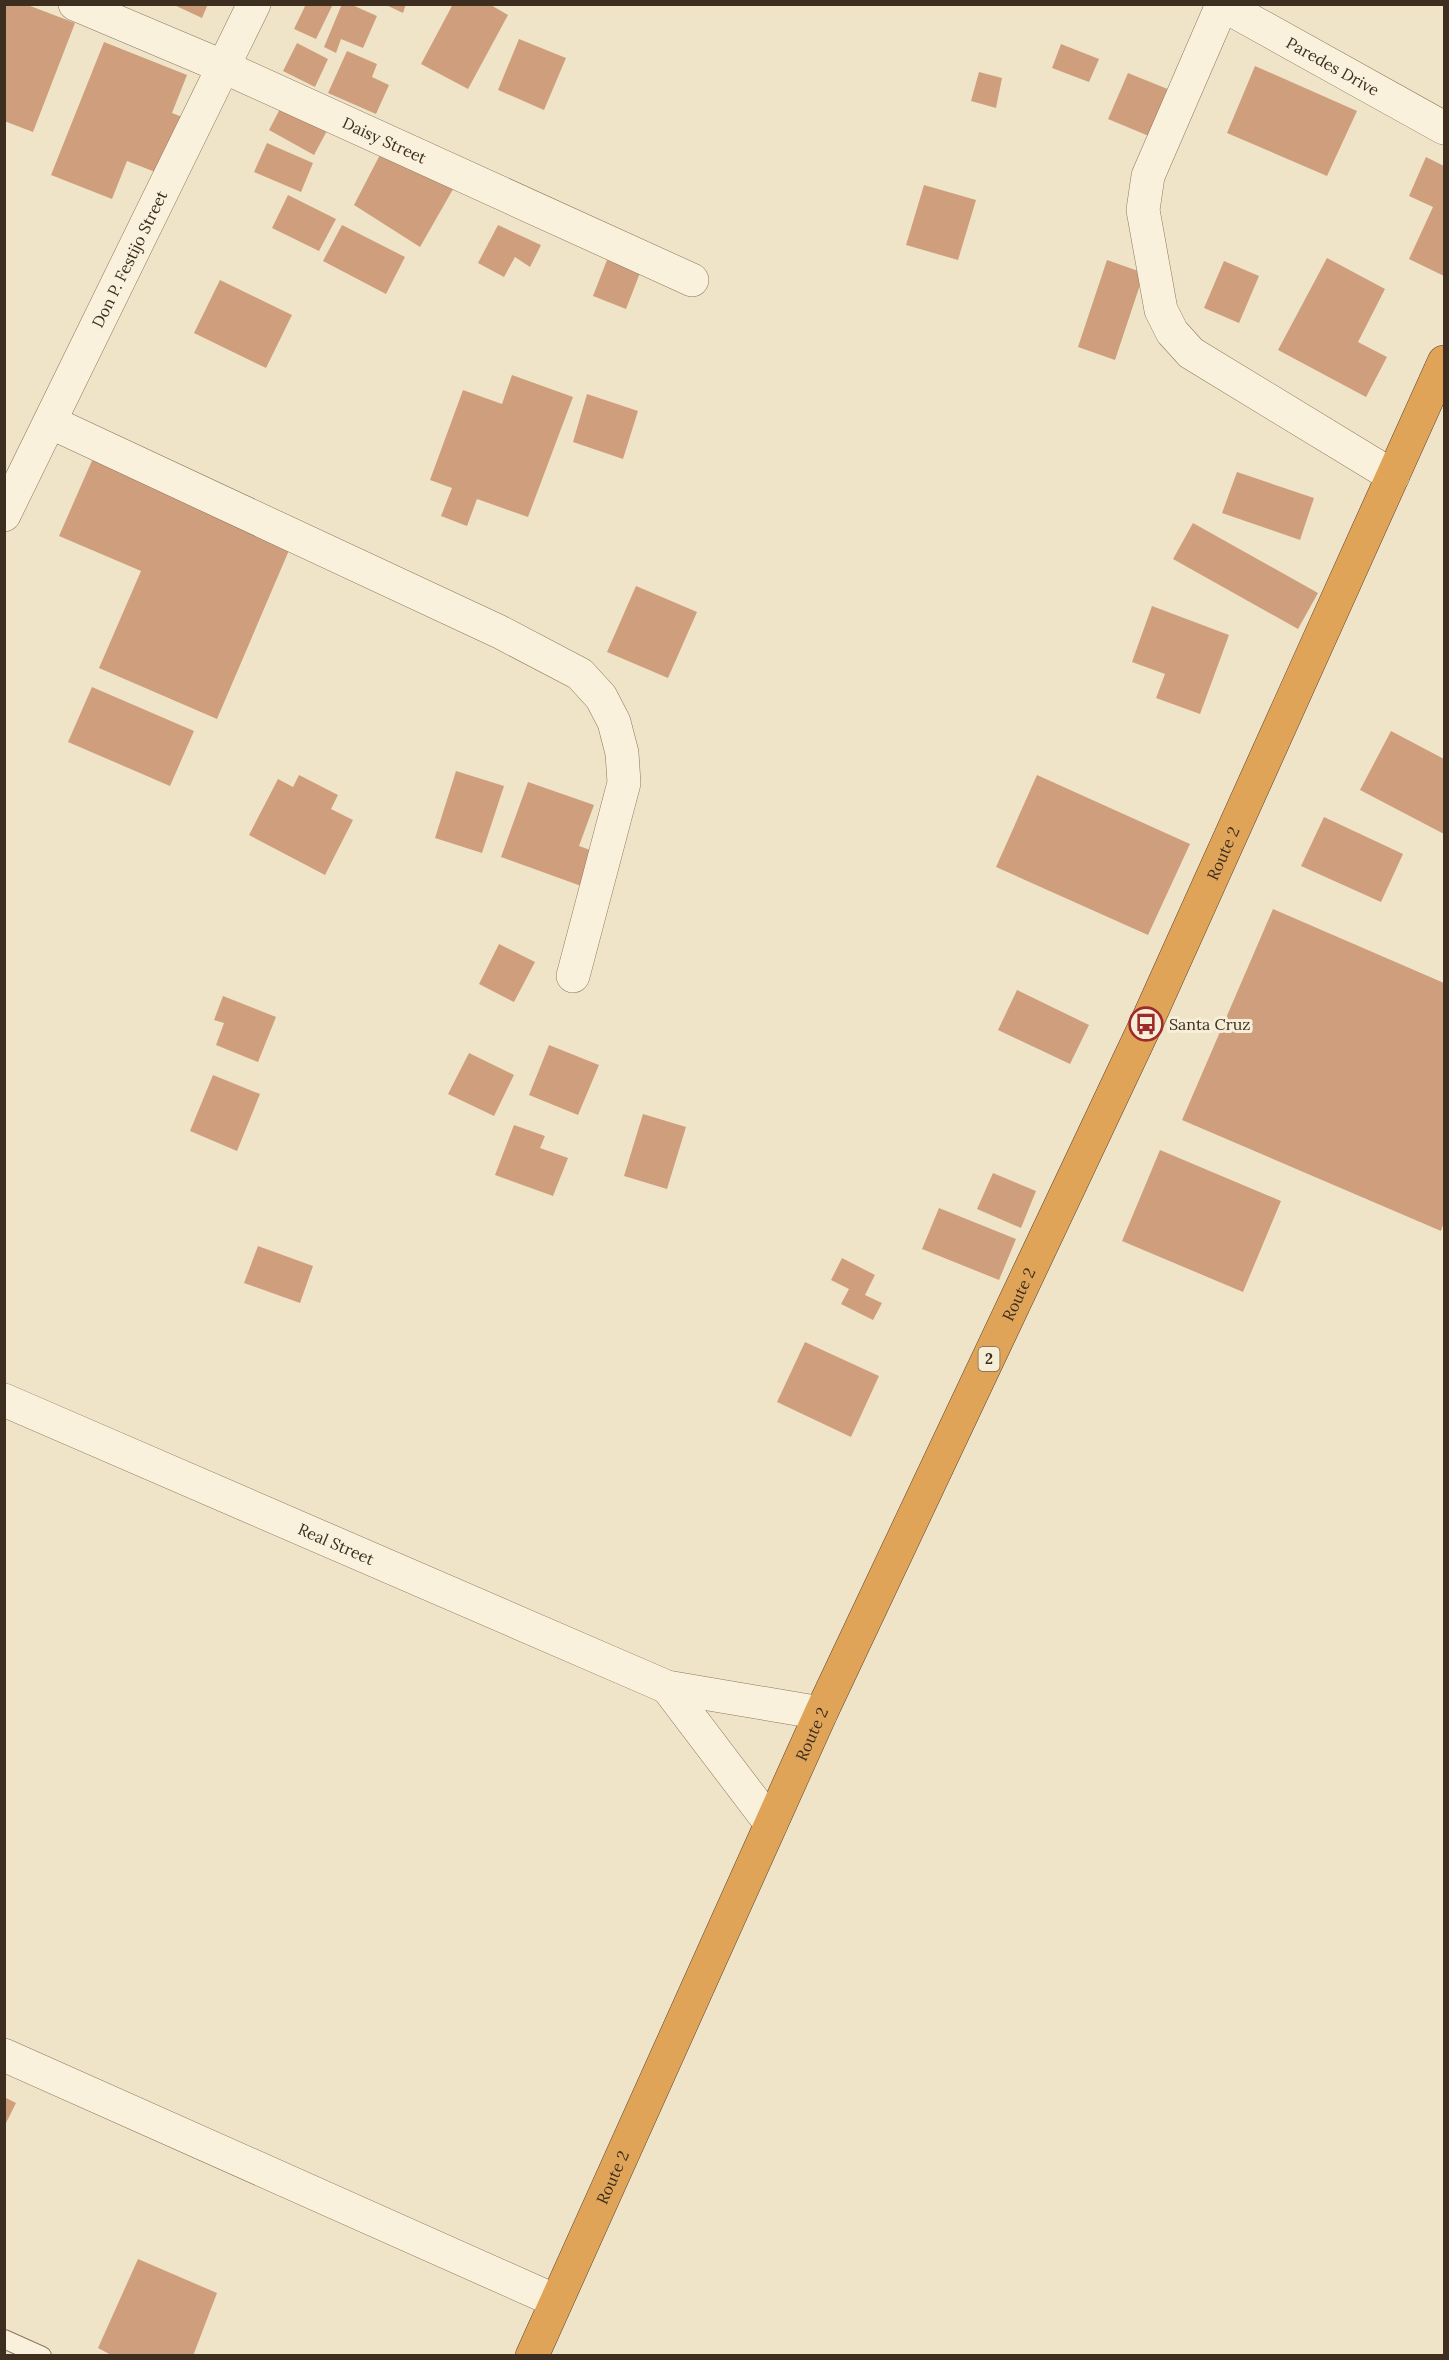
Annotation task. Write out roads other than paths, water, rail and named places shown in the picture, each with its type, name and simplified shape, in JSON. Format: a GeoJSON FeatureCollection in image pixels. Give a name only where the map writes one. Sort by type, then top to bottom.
{"type":"FeatureCollection","features":[{"type":"Feature","properties":{"kind":"highway","name":"Route 2"},"geometry":{"type":"LineString","coordinates":[[532,2355],[821,1713],[1146,1024],[1444,362]]}},
{"type":"Feature","properties":{"kind":"street","name":"Daisy Street"},"geometry":{"type":"LineString","coordinates":[[75,4],[224,67],[692,280]]}},
{"type":"Feature","properties":{"kind":"street","name":"Don P. Festijo Street"},"geometry":{"type":"LineString","coordinates":[[6,511],[254,4]]}},
{"type":"Feature","properties":{"kind":"street","name":"Paredes Drive"},"geometry":{"type":"LineString","coordinates":[[1221,5],[1444,128]]}},
{"type":"Feature","properties":{"kind":"street"},"geometry":{"type":"LineString","coordinates":[[1221,5],[1148,176],[1143,210],[1161,310],[1172,332],[1191,352],[1393,476]]}},
{"type":"Feature","properties":{"kind":"street"},"geometry":{"type":"LineString","coordinates":[[50,422],[500,632],[580,674],[601,697],[614,722],[622,753],[624,783],[573,976]]}},
{"type":"Feature","properties":{"kind":"street","name":"Real Street"},"geometry":{"type":"LineString","coordinates":[[4,1400],[667,1687],[821,1713]]}},
{"type":"Feature","properties":{"kind":"street"},"geometry":{"type":"LineString","coordinates":[[667,1687],[771,1824]]}},
{"type":"Feature","properties":{"kind":"street"},"geometry":{"type":"LineString","coordinates":[[4,2055],[556,2301]]}},
{"type":"Feature","properties":{"kind":"lane"},"geometry":{"type":"LineString","coordinates":[[4,2339],[42,2355]]}},
{"type":"Feature","properties":{"kind":"place","name":"Santa Cruz"},"geometry":{"type":"Point","coordinates":[1146,1024]}}]}
